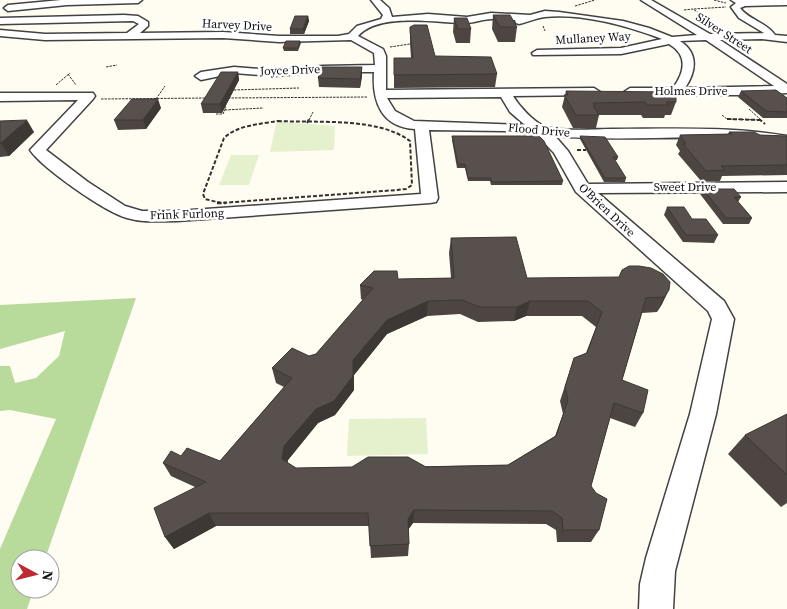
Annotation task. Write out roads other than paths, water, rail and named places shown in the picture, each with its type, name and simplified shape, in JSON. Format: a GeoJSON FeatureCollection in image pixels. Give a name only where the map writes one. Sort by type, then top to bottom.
{"type":"FeatureCollection","features":[{"type":"Feature","properties":{"kind":"street"},"geometry":{"type":"LineString","coordinates":[[0,9],[67,2],[138,0]]}},
{"type":"Feature","properties":{"kind":"street"},"geometry":{"type":"LineString","coordinates":[[375,0],[386,10],[388,15],[385,20]]}},
{"type":"Feature","properties":{"kind":"street","name":"Silver Street"},"geometry":{"type":"LineString","coordinates":[[645,0],[708,37],[786,89]]}},
{"type":"Feature","properties":{"kind":"street"},"geometry":{"type":"LineString","coordinates":[[771,36],[768,31],[739,14],[735,7],[739,1],[787,2]]}},
{"type":"Feature","properties":{"kind":"street"},"geometry":{"type":"LineString","coordinates":[[542,14],[557,4]]}},
{"type":"Feature","properties":{"kind":"street","name":"Harvey Drive"},"geometry":{"type":"LineString","coordinates":[[0,33],[45,37],[223,35],[279,39],[338,39],[352,37],[360,28],[385,20],[428,17],[467,20],[491,16],[532,18],[542,14],[582,17],[638,27],[673,40]]}},
{"type":"Feature","properties":{"kind":"street"},"geometry":{"type":"LineString","coordinates":[[0,21],[124,18],[141,20],[145,24],[130,36]]}},
{"type":"Feature","properties":{"kind":"street","name":"Mullaney Way"},"geometry":{"type":"LineString","coordinates":[[537,54],[621,51],[673,40],[708,37],[771,36],[787,38]]}},
{"type":"Feature","properties":{"kind":"street","name":"Flood Drive"},"geometry":{"type":"LineString","coordinates":[[352,37],[379,51],[381,56],[380,68],[375,96],[389,114],[400,121],[422,126],[505,127],[541,131],[681,132],[770,136],[787,140]]}},
{"type":"Feature","properties":{"kind":"street"},"geometry":{"type":"LineString","coordinates":[[673,40],[682,48],[688,58],[688,75],[677,91]]}},
{"type":"Feature","properties":{"kind":"street","name":"Joyce Drive"},"geometry":{"type":"LineString","coordinates":[[201,76],[234,70],[274,72],[380,68]]}},
{"type":"Feature","properties":{"kind":"street","name":"Holmes Drive"},"geometry":{"type":"LineString","coordinates":[[620,92],[786,89]]}},
{"type":"Feature","properties":{"kind":"street"},"geometry":{"type":"LineString","coordinates":[[375,96],[603,92]]}},
{"type":"Feature","properties":{"kind":"street","name":"O'Brien Drive"},"geometry":{"type":"LineString","coordinates":[[505,93],[515,109],[561,151],[582,189],[716,306],[723,319],[720,343],[696,439],[656,583],[656,609]]}},
{"type":"Feature","properties":{"kind":"street","name":"Frink Furlong"},"geometry":{"type":"LineString","coordinates":[[0,97],[89,94],[37,150],[112,206],[131,214],[177,216],[430,198],[422,126]]}},
{"type":"Feature","properties":{"kind":"street","name":"Sweet Drive"},"geometry":{"type":"LineString","coordinates":[[582,189],[629,186],[787,187]]}}]}
